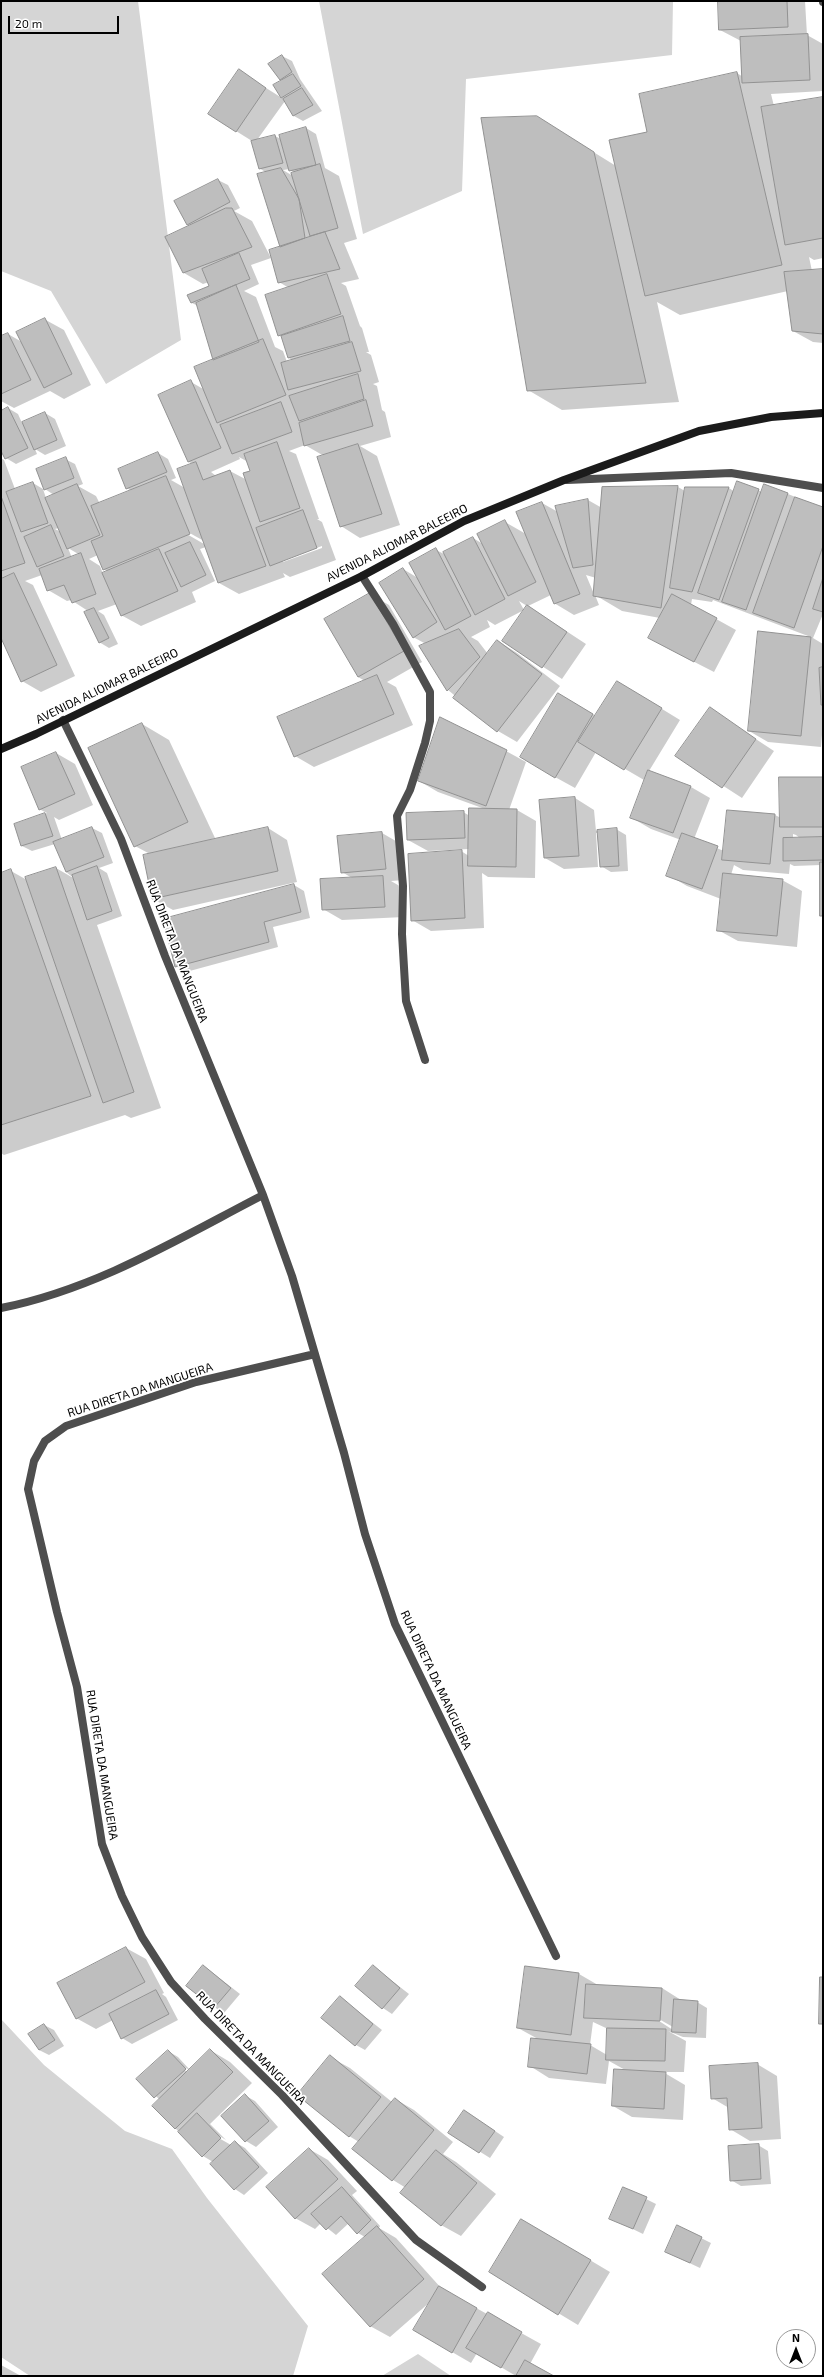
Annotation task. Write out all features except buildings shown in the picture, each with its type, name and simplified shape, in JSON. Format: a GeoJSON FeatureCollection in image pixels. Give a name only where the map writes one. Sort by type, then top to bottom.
{"type":"FeatureCollection","features":[{"type":"Feature","properties":{"kind":"main road","name":"AVENIDA ALIOMAR BALEEIRO"},"geometry":{"type":"LineString","coordinates":[[1,749],[362,576],[464,521],[564,480],[699,431],[771,417],[823,412]]}},
{"type":"Feature","properties":{"kind":"street"},"geometry":{"type":"LineString","coordinates":[[564,480],[730,473],[823,488]]}},
{"type":"Feature","properties":{"kind":"street"},"geometry":{"type":"LineString","coordinates":[[362,576],[393,624],[430,692],[430,721],[425,744],[410,790],[397,816],[403,886],[402,934],[406,1001],[425,1060]]}},
{"type":"Feature","properties":{"kind":"street","name":"RUA DIRETA DA MANGUEIRA"},"geometry":{"type":"LineString","coordinates":[[63,720],[121,840],[168,963],[263,1195],[292,1276],[365,1534],[395,1624],[556,1956]]}},
{"type":"Feature","properties":{"kind":"street"},"geometry":{"type":"LineString","coordinates":[[1,1308],[28,1303],[78,1288],[125,1267],[263,1195]]}},
{"type":"Feature","properties":{"kind":"street","name":"RUA DIRETA DA MANGUEIRA"},"geometry":{"type":"LineString","coordinates":[[315,1354],[196,1382],[66,1426],[45,1441],[34,1461],[28,1489],[56,1612],[77,1687],[102,1844],[122,1896],[142,1937],[171,1982],[205,2019],[282,2095],[416,2240],[482,2287]]}},
{"type":"Feature","properties":{"kind":"shaded area"},"geometry":{"type":"Polygon","coordinates":[[[1,1],[138,1],[181,340],[106,384],[51,291],[1,271],[1,1]]]}},
{"type":"Feature","properties":{"kind":"shaded area"},"geometry":{"type":"Polygon","coordinates":[[[319,1],[673,1],[672,55],[466,79],[462,191],[363,234],[319,1]]]}},
{"type":"Feature","properties":{"kind":"shaded area"},"geometry":{"type":"Polygon","coordinates":[[[1,2019],[44,2065],[125,2131],[172,2149],[207,2198],[308,2326],[293,2376],[30,2376],[1,2357],[1,2019]]]}},
{"type":"Feature","properties":{"kind":"shaded area"},"geometry":{"type":"Polygon","coordinates":[[[418,2354],[451,2376],[382,2376],[418,2354]]]}}]}
